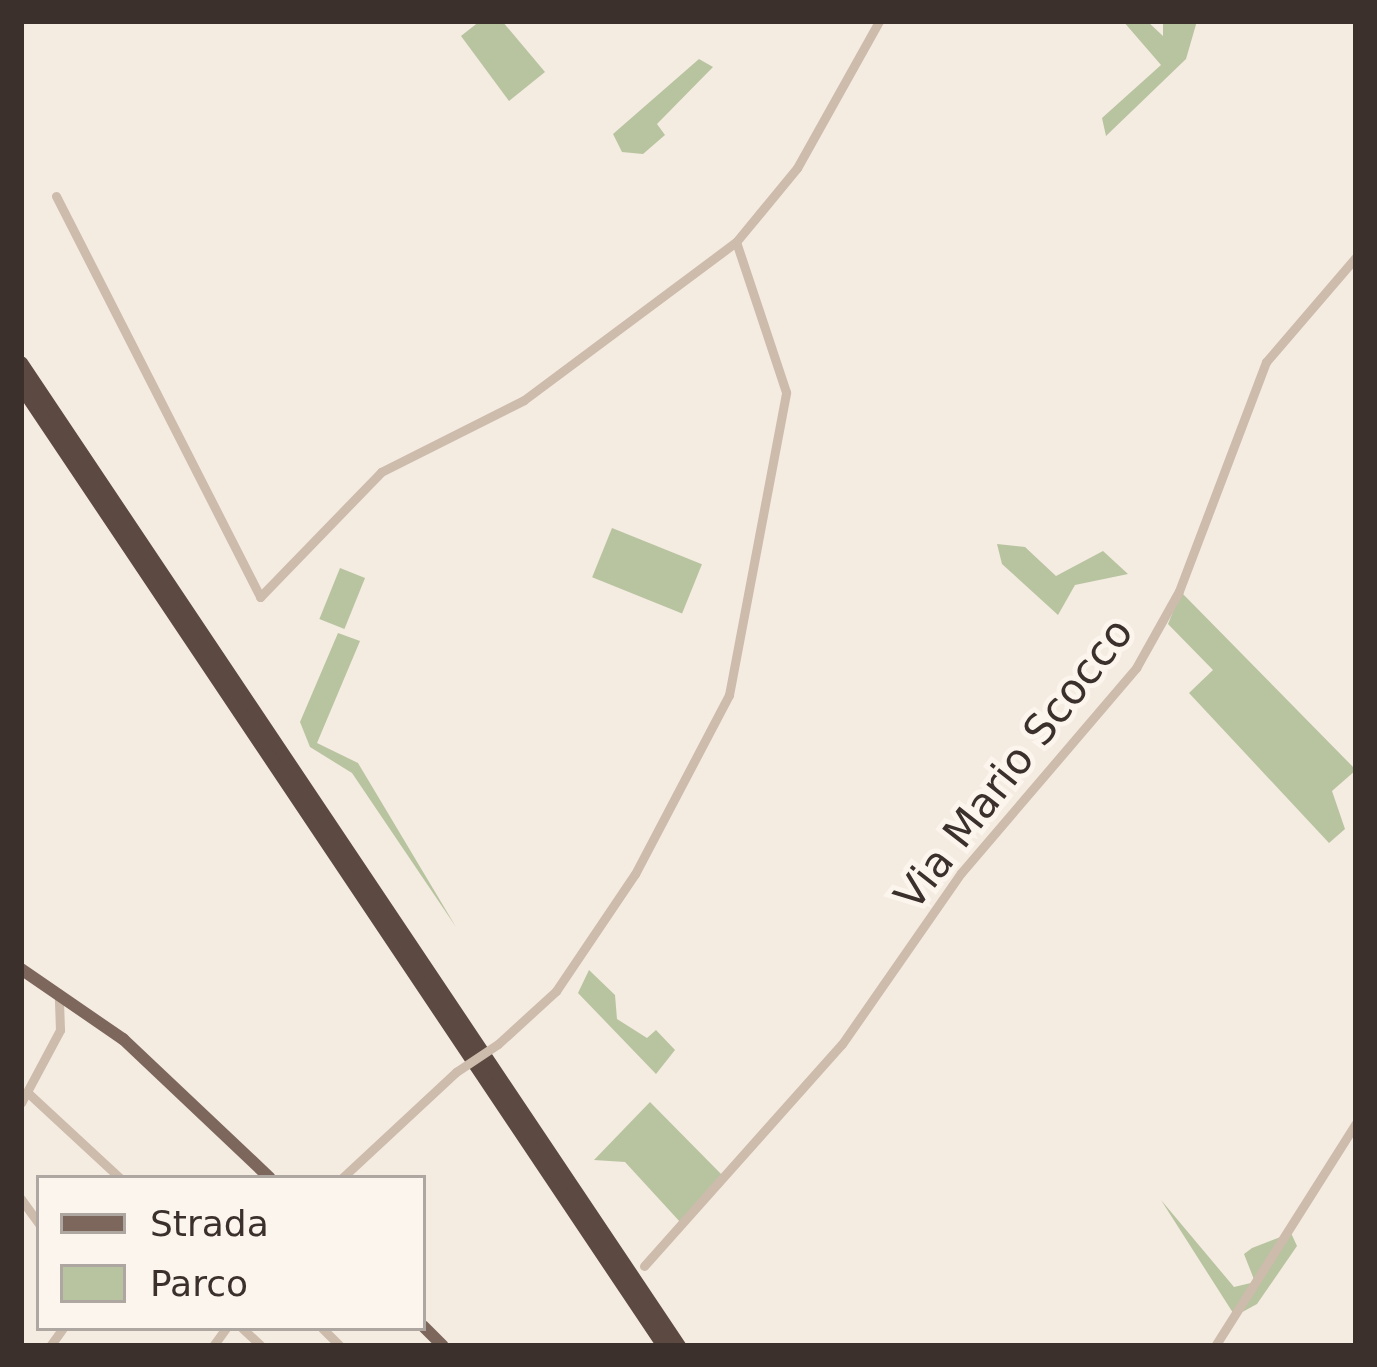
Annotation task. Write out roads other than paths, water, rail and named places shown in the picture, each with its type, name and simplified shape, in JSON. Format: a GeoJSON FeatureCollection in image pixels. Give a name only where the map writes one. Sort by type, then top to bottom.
{"type":"FeatureCollection","features":[{"type":"Feature","properties":{"kind":"highway"},"geometry":{"type":"LineString","coordinates":[[21,363],[679,1346]]}},
{"type":"Feature","properties":{"kind":"highway"},"geometry":{"type":"LineString","coordinates":[[21,386],[664,1346]]}},
{"type":"Feature","properties":{"kind":"main road"},"geometry":{"type":"LineString","coordinates":[[21,969],[59,992],[266,1175]]}},
{"type":"Feature","properties":{"kind":"street"},"geometry":{"type":"LineString","coordinates":[[56,196],[260,596],[381,472],[524,400],[736,242],[797,168],[879,21]]}},
{"type":"Feature","properties":{"kind":"street"},"geometry":{"type":"LineString","coordinates":[[345,1175],[456,1072],[498,1044],[556,991],[635,874],[729,695],[786,392],[736,242]]}},
{"type":"Feature","properties":{"kind":"street","name":"Via Mario Scocco"},"geometry":{"type":"LineString","coordinates":[[644,1266],[842,1044],[961,873],[1136,668],[1172,606],[1266,362],[1356,257]]}},
{"type":"Feature","properties":{"kind":"street"},"geometry":{"type":"LineString","coordinates":[[59,992],[60,1030],[24,1098],[116,1175]]}},
{"type":"Feature","properties":{"kind":"street"},"geometry":{"type":"LineString","coordinates":[[1216,1346],[1356,1123]]}},
{"type":"Feature","properties":{"kind":"street"},"geometry":{"type":"LineString","coordinates":[[50,1346],[60,1332]]}},
{"type":"Feature","properties":{"kind":"street"},"geometry":{"type":"LineString","coordinates":[[60,1332],[65,1346]]}}]}
